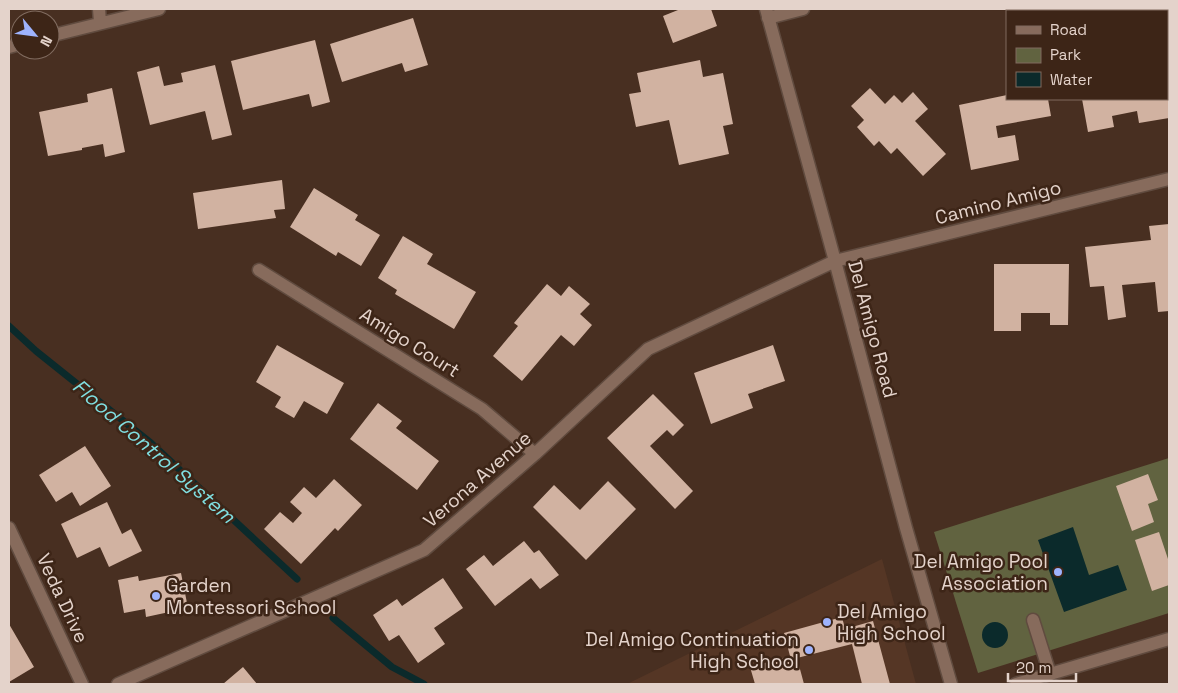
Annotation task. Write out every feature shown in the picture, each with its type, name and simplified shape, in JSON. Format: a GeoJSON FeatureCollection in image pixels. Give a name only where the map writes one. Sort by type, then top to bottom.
{"type":"FeatureCollection","features":[{"type":"Feature","properties":{"kind":"street"},"geometry":{"type":"LineString","coordinates":[[99,9],[100,22]]}},
{"type":"Feature","properties":{"kind":"street"},"geometry":{"type":"LineString","coordinates":[[60,33],[159,9]]}},
{"type":"Feature","properties":{"kind":"street","name":"Del Amigo Road"},"geometry":{"type":"LineString","coordinates":[[803,9],[767,14],[906,528],[951,684]]}},
{"type":"Feature","properties":{"kind":"street","name":"Camino Amigo"},"geometry":{"type":"LineString","coordinates":[[835,261],[1169,179]]}},
{"type":"Feature","properties":{"kind":"street","name":"Verona Avenue"},"geometry":{"type":"LineString","coordinates":[[118,684],[424,550],[535,454],[648,349],[835,261]]}},
{"type":"Feature","properties":{"kind":"street","name":"Amigo Court"},"geometry":{"type":"LineString","coordinates":[[259,270],[482,409],[535,454]]}},
{"type":"Feature","properties":{"kind":"street","name":"Veda Drive"},"geometry":{"type":"LineString","coordinates":[[9,528],[82,684]]}},
{"type":"Feature","properties":{"kind":"street"},"geometry":{"type":"LineString","coordinates":[[1033,620],[1050,674]]}},
{"type":"Feature","properties":{"kind":"street"},"geometry":{"type":"LineString","coordinates":[[1016,684],[1169,639]]}},
{"type":"Feature","properties":{"kind":"shaded area","name":"Del Amigo High School"},"geometry":{"type":"Polygon","coordinates":[[[882,559],[916,684],[627,684],[882,559]]]}},
{"type":"Feature","properties":{"kind":"green space","name":"Del Amigo Pool Association"},"geometry":{"type":"Polygon","coordinates":[[[1169,458],[1169,613],[978,673],[934,532],[1169,458]]]}},
{"type":"Feature","properties":{"kind":"water"},"geometry":{"type":"Polygon","coordinates":[[[1073,527],[1089,575],[1118,565],[1127,590],[1064,612],[1038,540],[1073,527]]]}},
{"type":"Feature","properties":{"kind":"water"},"geometry":{"type":"Polygon","coordinates":[[[995,622],[1004,626],[1008,635],[1004,644],[995,648],[986,644],[982,635],[986,626],[995,622]]]}},
{"type":"Feature","properties":{"kind":"building"},"geometry":{"type":"Polygon","coordinates":[[[677,9],[711,9],[717,26],[673,43],[663,16],[677,9]]]}},
{"type":"Feature","properties":{"kind":"building"},"geometry":{"type":"Polygon","coordinates":[[[413,18],[428,65],[405,72],[402,63],[342,82],[330,44],[413,18]]]}},
{"type":"Feature","properties":{"kind":"building"},"geometry":{"type":"Polygon","coordinates":[[[315,40],[330,102],[312,107],[309,94],[243,110],[231,61],[315,40]]]}},
{"type":"Feature","properties":{"kind":"building"},"geometry":{"type":"Polygon","coordinates":[[[700,60],[703,77],[723,73],[733,124],[723,126],[729,154],[679,165],[669,120],[636,127],[629,94],[641,92],[637,73],[700,60]]]}},
{"type":"Feature","properties":{"kind":"building"},"geometry":{"type":"Polygon","coordinates":[[[215,65],[232,135],[212,140],[205,111],[150,125],[137,72],[159,66],[164,86],[183,82],[181,73],[215,65]]]}},
{"type":"Feature","properties":{"kind":"building"},"geometry":{"type":"Polygon","coordinates":[[[112,88],[125,152],[105,157],[103,144],[48,156],[39,112],[88,102],[87,94],[112,88]]]}},
{"type":"Feature","properties":{"kind":"building"},"geometry":{"type":"Polygon","coordinates":[[[870,88],[885,104],[894,95],[902,103],[913,92],[928,109],[915,121],[946,154],[923,176],[897,148],[891,154],[879,141],[874,146],[857,127],[864,120],[851,106],[870,88]]]}},
{"type":"Feature","properties":{"kind":"building"},"geometry":{"type":"Polygon","coordinates":[[[1169,90],[1169,118],[1139,123],[1137,111],[1112,116],[1114,127],[1088,132],[1082,100],[1168,100],[1169,90]]]}},
{"type":"Feature","properties":{"kind":"building"},"geometry":{"type":"Polygon","coordinates":[[[1006,95],[1006,100],[1048,100],[1051,116],[996,126],[998,138],[1015,135],[1019,160],[971,170],[959,105],[1006,95]]]}},
{"type":"Feature","properties":{"kind":"building"},"geometry":{"type":"Polygon","coordinates":[[[282,180],[285,209],[274,210],[276,218],[198,229],[193,193],[282,180]]]}},
{"type":"Feature","properties":{"kind":"building"},"geometry":{"type":"Polygon","coordinates":[[[314,188],[358,215],[355,220],[380,235],[361,266],[338,252],[336,256],[290,227],[314,188]]]}},
{"type":"Feature","properties":{"kind":"building"},"geometry":{"type":"Polygon","coordinates":[[[1169,224],[1169,311],[1158,312],[1155,282],[1122,285],[1126,317],[1108,320],[1104,286],[1090,287],[1085,247],[1151,240],[1149,226],[1169,224]]]}},
{"type":"Feature","properties":{"kind":"building"},"geometry":{"type":"Polygon","coordinates":[[[403,236],[433,254],[427,264],[476,292],[454,329],[395,294],[397,290],[378,278],[403,236]]]}},
{"type":"Feature","properties":{"kind":"building"},"geometry":{"type":"Polygon","coordinates":[[[994,264],[1069,264],[1068,325],[1050,325],[1050,313],[1021,313],[1021,331],[994,331],[994,264]]]}},
{"type":"Feature","properties":{"kind":"building"},"geometry":{"type":"Polygon","coordinates":[[[547,284],[561,296],[569,286],[590,304],[580,314],[592,325],[574,346],[561,335],[522,381],[493,356],[518,326],[514,323],[547,284]]]}},
{"type":"Feature","properties":{"kind":"building"},"geometry":{"type":"Polygon","coordinates":[[[277,345],[344,383],[327,414],[304,401],[294,418],[275,407],[281,397],[256,382],[277,345]]]}},
{"type":"Feature","properties":{"kind":"building"},"geometry":{"type":"Polygon","coordinates":[[[773,345],[785,381],[748,394],[753,408],[711,424],[694,373],[773,345]]]}},
{"type":"Feature","properties":{"kind":"building"},"geometry":{"type":"Polygon","coordinates":[[[653,394],[684,425],[673,436],[667,430],[650,446],[693,491],[675,509],[607,438],[653,394]]]}},
{"type":"Feature","properties":{"kind":"building"},"geometry":{"type":"Polygon","coordinates":[[[378,403],[402,421],[396,428],[439,461],[417,490],[350,439],[378,403]]]}},
{"type":"Feature","properties":{"kind":"building"},"geometry":{"type":"Polygon","coordinates":[[[85,446],[111,486],[80,506],[72,492],[56,502],[39,475],[85,446]]]}},
{"type":"Feature","properties":{"kind":"building"},"geometry":{"type":"Polygon","coordinates":[[[1148,474],[1158,500],[1148,504],[1154,522],[1132,531],[1116,486],[1148,474]]]}},
{"type":"Feature","properties":{"kind":"building"},"geometry":{"type":"Polygon","coordinates":[[[334,479],[362,505],[338,531],[335,528],[301,564],[264,529],[280,512],[293,523],[302,513],[290,502],[304,487],[316,498],[334,479]]]}},
{"type":"Feature","properties":{"kind":"building"},"geometry":{"type":"Polygon","coordinates":[[[608,481],[636,509],[586,560],[533,507],[554,485],[580,510],[608,481]]]}},
{"type":"Feature","properties":{"kind":"building"},"geometry":{"type":"Polygon","coordinates":[[[107,502],[122,534],[131,529],[142,551],[109,567],[100,547],[77,558],[61,524],[107,502]]]}},
{"type":"Feature","properties":{"kind":"building"},"geometry":{"type":"Polygon","coordinates":[[[1159,532],[1169,562],[1169,585],[1152,591],[1135,540],[1159,532]]]}},
{"type":"Feature","properties":{"kind":"building"},"geometry":{"type":"Polygon","coordinates":[[[524,541],[534,553],[539,550],[559,575],[540,589],[531,578],[495,606],[466,569],[484,555],[493,566],[524,541]]]}},
{"type":"Feature","properties":{"kind":"building"},"geometry":{"type":"Polygon","coordinates":[[[181,573],[188,608],[146,617],[145,609],[124,613],[118,580],[138,576],[139,581],[181,573]]]}},
{"type":"Feature","properties":{"kind":"building"},"geometry":{"type":"Polygon","coordinates":[[[443,578],[463,608],[434,628],[445,644],[418,663],[399,635],[389,641],[373,615],[397,599],[402,606],[443,578]]]}},
{"type":"Feature","properties":{"kind":"building","name":"Del Amigo Continuation High School"},"geometry":{"type":"Polygon","coordinates":[[[842,617],[845,629],[873,621],[890,684],[862,684],[852,644],[797,658],[804,684],[755,684],[750,667],[790,656],[784,633],[842,617]]]}},
{"type":"Feature","properties":{"kind":"building"},"geometry":{"type":"Polygon","coordinates":[[[9,624],[34,667],[9,682],[9,624]]]}},
{"type":"Feature","properties":{"kind":"building"},"geometry":{"type":"Polygon","coordinates":[[[243,667],[257,684],[223,684],[243,667]]]}},
{"type":"Feature","properties":{"kind":"waterway","name":"Flood Control System"},"geometry":{"type":"LineString","coordinates":[[9,326],[36,351],[151,443],[297,579]]}},
{"type":"Feature","properties":{"kind":"waterway","name":"Flood Control System"},"geometry":{"type":"LineString","coordinates":[[333,618],[392,667],[424,684]]}},
{"type":"Feature","properties":{"kind":"place","name":"Del Amigo Pool Association"},"geometry":{"type":"Point","coordinates":[1058,572]}},
{"type":"Feature","properties":{"kind":"place","name":"Garden Montessori School"},"geometry":{"type":"Point","coordinates":[156,596]}},
{"type":"Feature","properties":{"kind":"place","name":"Del Amigo High School"},"geometry":{"type":"Point","coordinates":[827,622]}},
{"type":"Feature","properties":{"kind":"place","name":"Del Amigo Continuation High School"},"geometry":{"type":"Point","coordinates":[809,650]}}]}
